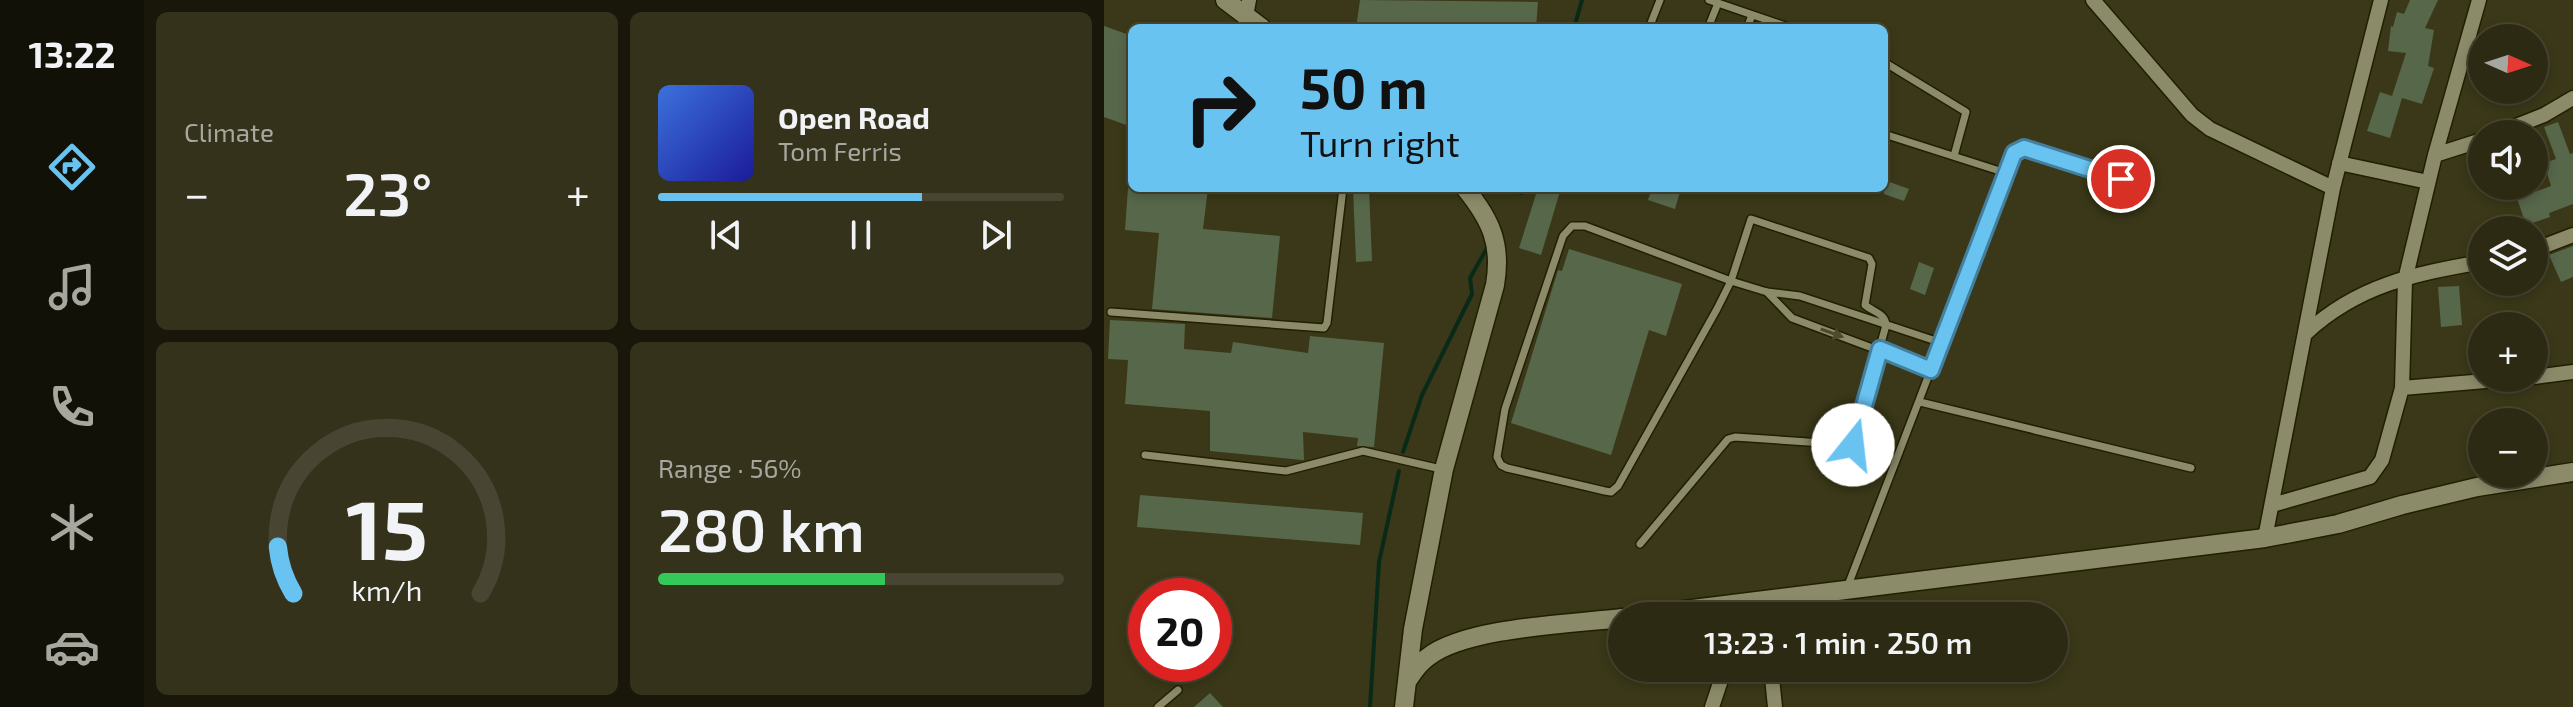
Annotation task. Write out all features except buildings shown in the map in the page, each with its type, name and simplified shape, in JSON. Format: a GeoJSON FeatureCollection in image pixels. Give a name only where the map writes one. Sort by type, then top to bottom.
{"type":"FeatureCollection","features":[{"type":"Feature","properties":{"kind":"street"},"geometry":{"type":"LineString","coordinates":[[1225,0],[1248,8]]}},
{"type":"Feature","properties":{"kind":"street"},"geometry":{"type":"LineString","coordinates":[[2093,0],[2192,115],[2210,129],[2333,188]]}},
{"type":"Feature","properties":{"kind":"street"},"geometry":{"type":"LineString","coordinates":[[2265,538],[2333,188],[2381,0]]}},
{"type":"Feature","properties":{"kind":"street"},"geometry":{"type":"LineString","coordinates":[[2272,505],[2370,477],[2385,452],[2402,388],[2405,280],[2435,155],[2479,0]]}},
{"type":"Feature","properties":{"kind":"street"},"geometry":{"type":"LineString","coordinates":[[2531,120],[2573,98]]}},
{"type":"Feature","properties":{"kind":"street"},"geometry":{"type":"LineString","coordinates":[[2435,155],[2468,144]]}},
{"type":"Feature","properties":{"kind":"street"},"geometry":{"type":"LineString","coordinates":[[2339,163],[2428,182]]}},
{"type":"Feature","properties":{"kind":"street"},"geometry":{"type":"LineString","coordinates":[[1404,707],[1413,629],[1444,469],[1499,262],[1492,230],[1468,192]]}},
{"type":"Feature","properties":{"kind":"street"},"geometry":{"type":"LineString","coordinates":[[2548,245],[2573,235]]}},
{"type":"Feature","properties":{"kind":"street"},"geometry":{"type":"LineString","coordinates":[[2306,333],[2337,306],[2354,297],[2405,280],[2468,265]]}},
{"type":"Feature","properties":{"kind":"street"},"geometry":{"type":"LineString","coordinates":[[2548,375],[2573,372]]}},
{"type":"Feature","properties":{"kind":"street"},"geometry":{"type":"LineString","coordinates":[[2402,388],[2468,382]]}},
{"type":"Feature","properties":{"kind":"street"},"geometry":{"type":"LineString","coordinates":[[1782,602],[1847,590],[2265,538],[2338,524],[2477,487],[2573,472]]}},
{"type":"Feature","properties":{"kind":"street"},"geometry":{"type":"LineString","coordinates":[[1407,683],[1417,666],[1448,645],[1484,635],[1608,620]]}},
{"type":"Feature","properties":{"kind":"street"},"geometry":{"type":"LineString","coordinates":[[1712,707],[1720,682]]}},
{"type":"Feature","properties":{"kind":"street"},"geometry":{"type":"LineString","coordinates":[[1772,682],[1775,707]]}},
{"type":"Feature","properties":{"kind":"lane"},"geometry":{"type":"LineString","coordinates":[[1651,24],[1660,0]]}},
{"type":"Feature","properties":{"kind":"lane"},"geometry":{"type":"LineString","coordinates":[[1709,24],[1714,1],[1778,24]]}},
{"type":"Feature","properties":{"kind":"lane"},"geometry":{"type":"LineString","coordinates":[[1749,24],[1752,15]]}},
{"type":"Feature","properties":{"kind":"lane"},"geometry":{"type":"LineString","coordinates":[[1888,64],[1966,112],[1954,156]]}},
{"type":"Feature","properties":{"kind":"lane"},"geometry":{"type":"LineString","coordinates":[[1888,135],[2006,173]]}},
{"type":"Feature","properties":{"kind":"lane"},"geometry":{"type":"LineString","coordinates":[[1847,590],[2014,153],[2024,148],[2121,179]]}},
{"type":"Feature","properties":{"kind":"lane"},"geometry":{"type":"LineString","coordinates":[[1111,312],[1324,328],[1343,192]]}},
{"type":"Feature","properties":{"kind":"lane"},"geometry":{"type":"LineString","coordinates":[[1640,544],[1728,439],[1853,445],[1886,325],[1882,316],[1865,305],[1872,264],[1869,258],[1753,218],[1750,220],[1731,281],[1615,489],[1605,491],[1507,468],[1501,465],[1497,450],[1505,409],[1567,230],[1579,224],[1731,281],[1767,292],[1800,296],[1886,325],[1942,343]]}},
{"type":"Feature","properties":{"kind":"lane"},"geometry":{"type":"LineString","coordinates":[[1767,292],[1792,318],[1931,370]]}},
{"type":"Feature","properties":{"kind":"lane"},"geometry":{"type":"LineString","coordinates":[[1920,402],[2191,468]]}},
{"type":"Feature","properties":{"kind":"lane"},"geometry":{"type":"LineString","coordinates":[[1145,455],[1286,471],[1363,451],[1444,469]]}},
{"type":"Feature","properties":{"kind":"lane"},"geometry":{"type":"LineString","coordinates":[[1158,707],[1178,690]]}},
{"type":"Feature","properties":{"kind":"waterway"},"geometry":{"type":"LineString","coordinates":[[1575,24],[1582,0]]}},
{"type":"Feature","properties":{"kind":"waterway"},"geometry":{"type":"LineString","coordinates":[[1403,452],[1422,395],[1472,294],[1470,278],[1487,248]]}},
{"type":"Feature","properties":{"kind":"waterway"},"geometry":{"type":"LineString","coordinates":[[1370,707],[1379,562],[1399,471]]}},
{"type":"Feature","properties":{"kind":"route"},"geometry":{"type":"LineString","coordinates":[[1853,445],[1880,349],[1931,370],[2018,149],[2024,148],[2121,179]]}}]}
